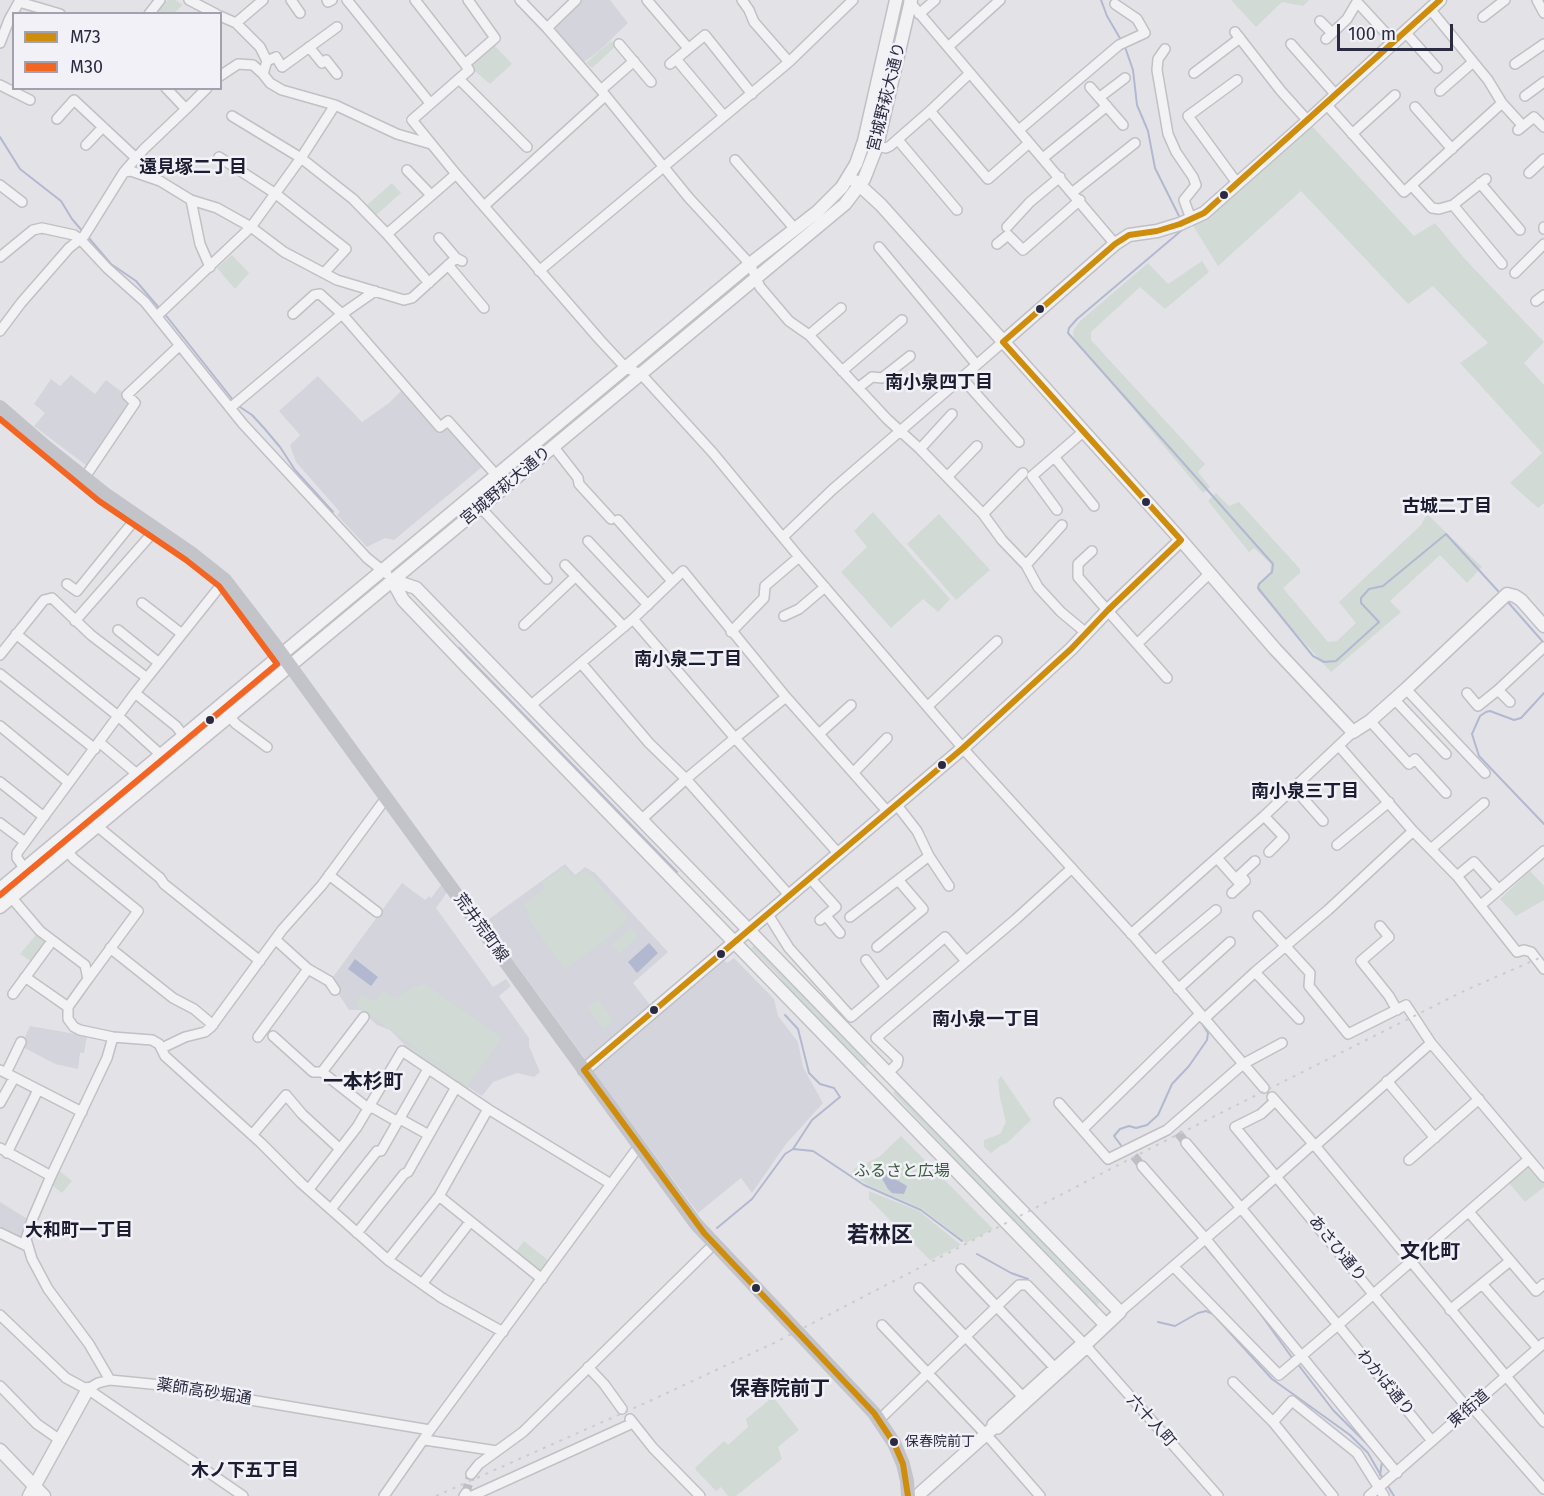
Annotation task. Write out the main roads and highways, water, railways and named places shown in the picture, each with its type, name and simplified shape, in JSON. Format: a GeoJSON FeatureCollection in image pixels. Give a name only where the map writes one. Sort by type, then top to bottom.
{"type":"FeatureCollection","features":[{"type":"Feature","properties":{"kind":"main road","name":"荒井荒町線"},"geometry":{"type":"LineString","coordinates":[[1,411],[137,517],[225,580],[714,1245],[879,1420],[894,1443],[903,1464],[908,1496]]}},
{"type":"Feature","properties":{"kind":"water"},"geometry":{"type":"Polygon","coordinates":[[[649,943],[658,953],[637,973],[628,962],[649,943]]]}},
{"type":"Feature","properties":{"kind":"water"},"geometry":{"type":"Polygon","coordinates":[[[355,959],[378,977],[371,986],[348,969],[355,959]]]}},
{"type":"Feature","properties":{"kind":"water"},"geometry":{"type":"Polygon","coordinates":[[[882,1171],[907,1186],[904,1194],[892,1193],[888,1189],[881,1177],[882,1171]]]}},
{"type":"Feature","properties":{"kind":"waterway"},"geometry":{"type":"LineString","coordinates":[[1101,0],[1121,40]]}},
{"type":"Feature","properties":{"kind":"waterway"},"geometry":{"type":"LineString","coordinates":[[1125,47],[1133,70],[1137,105],[1148,131],[1155,168],[1179,216]]}},
{"type":"Feature","properties":{"kind":"waterway"},"geometry":{"type":"LineString","coordinates":[[0,137],[20,169],[61,201],[84,233]]}},
{"type":"Feature","properties":{"kind":"waterway"},"geometry":{"type":"LineString","coordinates":[[1182,230],[1077,319],[1069,328],[1068,333],[1273,564],[1272,572],[1259,584],[1258,588],[1313,656],[1324,662],[1336,661],[1379,622],[1361,603],[1361,598],[1369,589],[1383,586],[1446,534],[1498,591]]}},
{"type":"Feature","properties":{"kind":"waterway"},"geometry":{"type":"LineString","coordinates":[[88,237],[111,264],[136,281],[160,309]]}},
{"type":"Feature","properties":{"kind":"waterway"},"geometry":{"type":"LineString","coordinates":[[164,313],[233,400]]}},
{"type":"Feature","properties":{"kind":"waterway"},"geometry":{"type":"LineString","coordinates":[[237,405],[252,415],[264,428],[295,470],[333,512]]}},
{"type":"Feature","properties":{"kind":"waterway"},"geometry":{"type":"LineString","coordinates":[[1507,601],[1544,643]]}},
{"type":"Feature","properties":{"kind":"waterway"},"geometry":{"type":"LineString","coordinates":[[459,648],[677,872]]}},
{"type":"Feature","properties":{"kind":"waterway"},"geometry":{"type":"LineString","coordinates":[[1544,693],[1521,718],[1514,720],[1490,711],[1486,712],[1480,716],[1472,734],[1479,756],[1544,824]]}},
{"type":"Feature","properties":{"kind":"waterway"},"geometry":{"type":"LineString","coordinates":[[717,1228],[752,1199],[785,1154],[793,1149],[812,1120],[840,1097],[834,1088],[820,1084],[809,1073],[798,1029],[785,1015]]}},
{"type":"Feature","properties":{"kind":"waterway"},"geometry":{"type":"LineString","coordinates":[[1123,1148],[1114,1136],[1120,1129],[1147,1125],[1158,1115],[1172,1084],[1189,1066],[1207,1040],[1208,1033],[1201,1022]]}},
{"type":"Feature","properties":{"kind":"waterway"},"geometry":{"type":"LineString","coordinates":[[793,1149],[813,1151],[864,1185],[921,1210],[962,1241]]}},
{"type":"Feature","properties":{"kind":"waterway"},"geometry":{"type":"LineString","coordinates":[[1144,1175],[1201,1241]]}},
{"type":"Feature","properties":{"kind":"waterway"},"geometry":{"type":"LineString","coordinates":[[1204,1245],[1214,1257]]}},
{"type":"Feature","properties":{"kind":"waterway"},"geometry":{"type":"LineString","coordinates":[[977,1254],[1011,1273],[1028,1279]]}},
{"type":"Feature","properties":{"kind":"waterway"},"geometry":{"type":"LineString","coordinates":[[1249,1298],[1293,1359]]}},
{"type":"Feature","properties":{"kind":"waterway"},"geometry":{"type":"LineString","coordinates":[[1158,1322],[1175,1326],[1198,1313],[1206,1311],[1213,1314],[1272,1379],[1350,1435],[1368,1453],[1383,1479]]}},
{"type":"Feature","properties":{"kind":"waterway"},"geometry":{"type":"LineString","coordinates":[[1297,1363],[1333,1410],[1370,1447]]}},
{"type":"Feature","properties":{"kind":"waterway"},"geometry":{"type":"LineString","coordinates":[[1380,1475],[1381,1460]]}},
{"type":"Feature","properties":{"kind":"waterway"},"geometry":{"type":"LineString","coordinates":[[1386,1483],[1394,1496]]}},
{"type":"Feature","properties":{"kind":"tunnel"},"geometry":{"type":"LineString","coordinates":[[1178,1133],[1186,1143]]}},
{"type":"Feature","properties":{"kind":"tunnel"},"geometry":{"type":"LineString","coordinates":[[1134,1156],[1142,1166]]}},
{"type":"Feature","properties":{"kind":"tunnel"},"geometry":{"type":"LineString","coordinates":[[466,1493],[471,1474]]}},
{"type":"Feature","properties":{"kind":"railway"},"geometry":{"type":"LineString","coordinates":[[436,1496],[776,1342],[1157,1145],[1466,990],[1544,956]]}},
{"type":"Feature","properties":{"kind":"place","name":"保春院前丁"},"geometry":{"type":"Point","coordinates":[894,1442]}},
{"type":"Feature","properties":{"kind":"district","name":"遠見塚二丁目"},"geometry":{"type":"Point","coordinates":[193,168]}},
{"type":"Feature","properties":{"kind":"district","name":"南小泉四丁目"},"geometry":{"type":"Point","coordinates":[939,383]}},
{"type":"Feature","properties":{"kind":"district","name":"古城二丁目"},"geometry":{"type":"Point","coordinates":[1447,507]}},
{"type":"Feature","properties":{"kind":"district","name":"南小泉二丁目"},"geometry":{"type":"Point","coordinates":[688,660]}},
{"type":"Feature","properties":{"kind":"district","name":"南小泉三丁目"},"geometry":{"type":"Point","coordinates":[1305,792]}},
{"type":"Feature","properties":{"kind":"district","name":"南小泉一丁目"},"geometry":{"type":"Point","coordinates":[986,1020]}},
{"type":"Feature","properties":{"kind":"district","name":"一本杉町"},"geometry":{"type":"Point","coordinates":[363,1082]}},
{"type":"Feature","properties":{"kind":"district","name":"大和町一丁目"},"geometry":{"type":"Point","coordinates":[79,1231]}},
{"type":"Feature","properties":{"kind":"district","name":"若林区"},"geometry":{"type":"Point","coordinates":[880,1236]}},
{"type":"Feature","properties":{"kind":"district","name":"文化町"},"geometry":{"type":"Point","coordinates":[1430,1252]}},
{"type":"Feature","properties":{"kind":"district","name":"保春院前丁"},"geometry":{"type":"Point","coordinates":[780,1389]}},
{"type":"Feature","properties":{"kind":"district","name":"木ノ下五丁目"},"geometry":{"type":"Point","coordinates":[245,1471]}},
{"type":"Feature","properties":{"kind":"park label","name":"ふるさと広場"},"geometry":{"type":"Point","coordinates":[902,1172]}}]}
